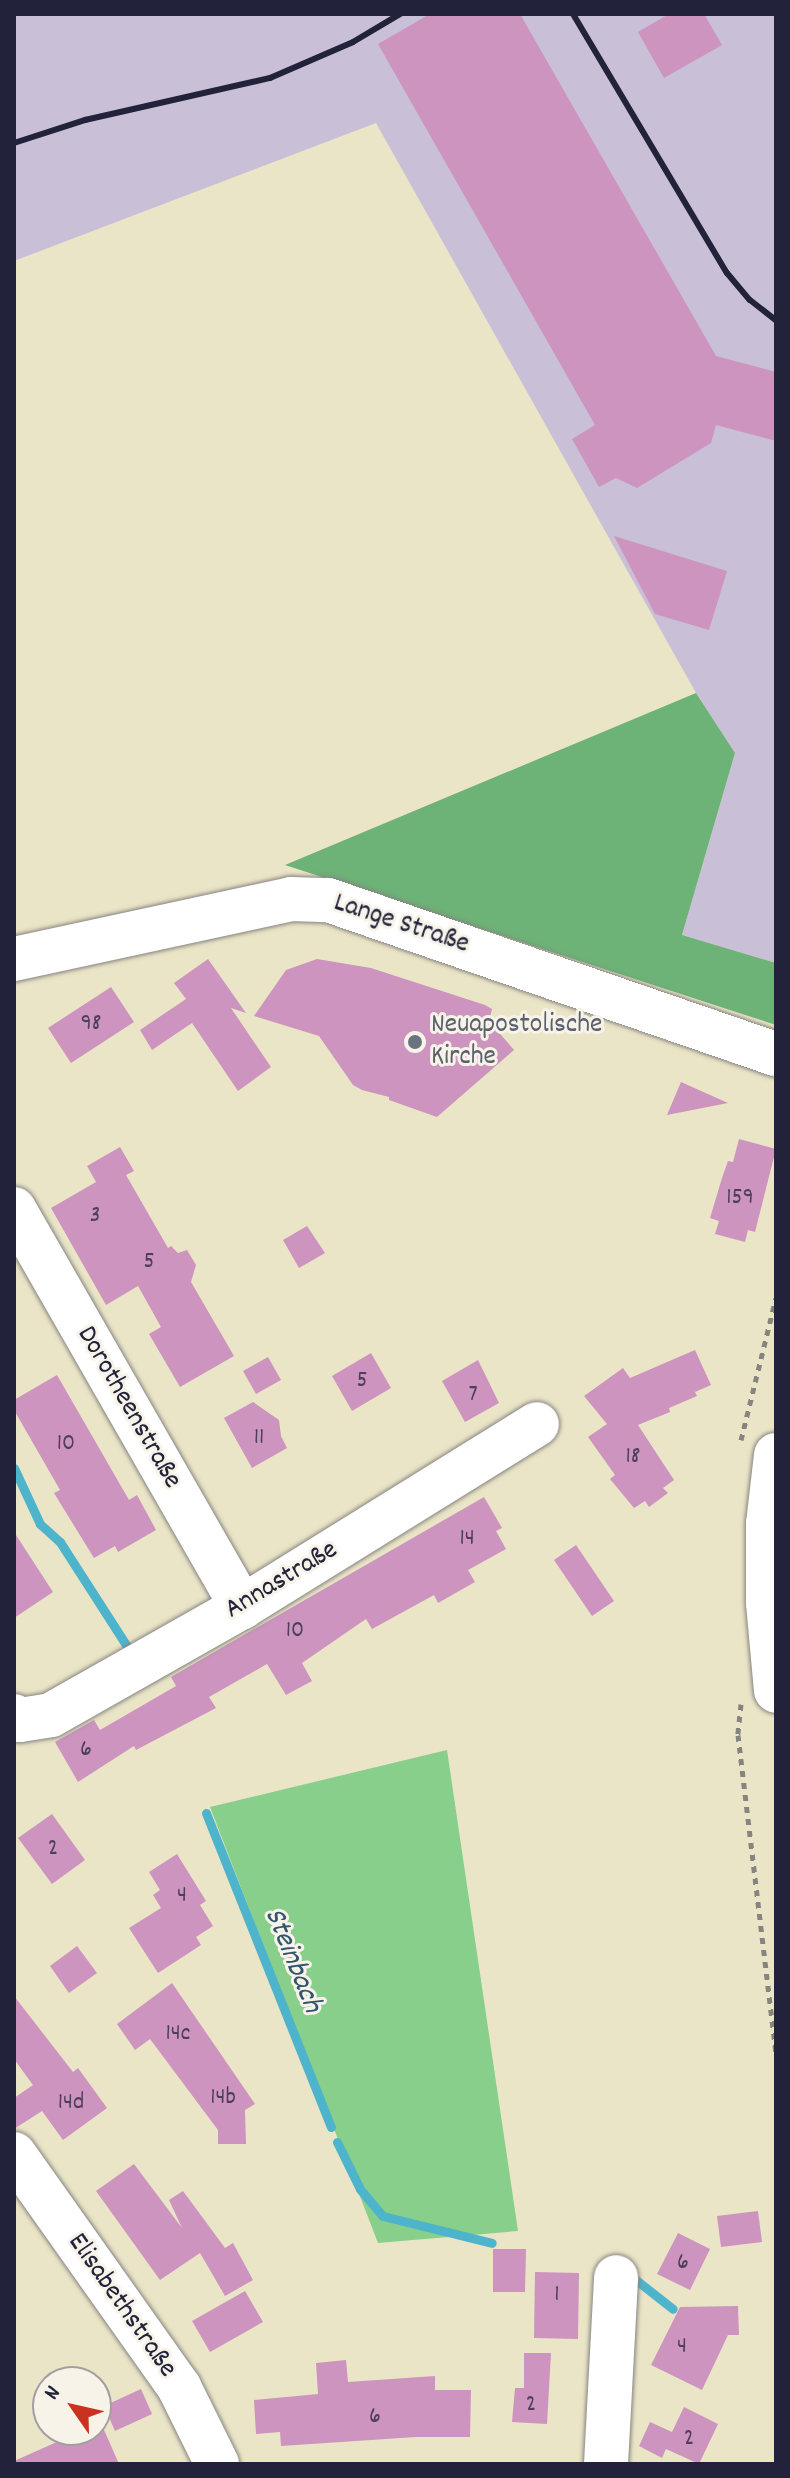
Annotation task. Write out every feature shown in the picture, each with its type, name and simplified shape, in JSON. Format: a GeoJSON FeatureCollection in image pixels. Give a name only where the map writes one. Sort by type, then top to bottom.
{"type":"FeatureCollection","features":[{"type":"Feature","properties":{"kind":"street","name":"Lange Straße"},"geometry":{"type":"LineString","coordinates":[[14,959],[291,899],[328,900],[776,1054]]}},
{"type":"Feature","properties":{"kind":"street","name":"Dorotheenstraße"},"geometry":{"type":"LineString","coordinates":[[14,1209],[242,1607]]}},
{"type":"Feature","properties":{"kind":"street","name":"Annastraße"},"geometry":{"type":"LineString","coordinates":[[17,1718],[51,1715],[242,1607],[537,1424]]}},
{"type":"Feature","properties":{"kind":"street"},"geometry":{"type":"LineString","coordinates":[[776,1455],[768,1524],[768,1603],[776,1691]]}},
{"type":"Feature","properties":{"kind":"street","name":"Elisabethstraße"},"geometry":{"type":"LineString","coordinates":[[14,2154],[179,2387],[217,2464]]}},
{"type":"Feature","properties":{"kind":"street"},"geometry":{"type":"LineString","coordinates":[[606,2464],[616,2277]]}},
{"type":"Feature","properties":{"kind":"shaded area"},"geometry":{"type":"Polygon","coordinates":[[[14,14],[776,14],[776,963],[682,935],[735,753],[696,693],[376,123],[14,261],[14,14]]]}},
{"type":"Feature","properties":{"kind":"green space"},"geometry":{"type":"Polygon","coordinates":[[[696,693],[735,753],[682,935],[776,963],[776,1025],[285,865],[696,693]]]}},
{"type":"Feature","properties":{"kind":"green space"},"geometry":{"type":"Polygon","coordinates":[[[447,1750],[518,2231],[378,2243],[210,1807],[447,1750]]]}},
{"type":"Feature","properties":{"kind":"building"},"geometry":{"type":"Polygon","coordinates":[[[430,14],[520,14],[716,356],[776,372],[776,441],[716,425],[711,443],[637,488],[616,478],[599,487],[572,439],[595,425],[378,44],[430,14]]]}},
{"type":"Feature","properties":{"kind":"building"},"geometry":{"type":"Polygon","coordinates":[[[669,14],[704,14],[722,45],[664,78],[638,32],[669,14]]]}},
{"type":"Feature","properties":{"kind":"building"},"geometry":{"type":"Polygon","coordinates":[[[614,536],[727,571],[709,630],[655,614],[614,536]]]}},
{"type":"Feature","properties":{"kind":"building"},"geometry":{"type":"Polygon","coordinates":[[[208,959],[246,1013],[231,1008],[271,1067],[238,1091],[192,1023],[152,1050],[140,1030],[186,999],[174,983],[208,959]]]}},
{"type":"Feature","properties":{"kind":"building","name":"Neuapostolische Kirche"},"geometry":{"type":"Polygon","coordinates":[[[317,959],[371,968],[485,1005],[492,1009],[489,1021],[514,1050],[437,1117],[389,1100],[389,1097],[362,1090],[353,1085],[319,1036],[254,1016],[286,970],[317,959]]]}},
{"type":"Feature","properties":{"kind":"building"},"geometry":{"type":"Polygon","coordinates":[[[111,987],[134,1022],[71,1063],[48,1028],[111,987]]]}},
{"type":"Feature","properties":{"kind":"building"},"geometry":{"type":"Polygon","coordinates":[[[681,1082],[728,1103],[667,1115],[681,1082]]]}},
{"type":"Feature","properties":{"kind":"building"},"geometry":{"type":"Polygon","coordinates":[[[739,1139],[776,1149],[755,1232],[748,1230],[745,1242],[715,1234],[719,1221],[710,1218],[728,1161],[733,1162],[739,1139]]]}},
{"type":"Feature","properties":{"kind":"building"},"geometry":{"type":"Polygon","coordinates":[[[120,1147],[134,1171],[126,1175],[168,1248],[171,1246],[178,1253],[187,1250],[196,1265],[191,1282],[234,1356],[180,1387],[149,1334],[161,1327],[138,1286],[106,1305],[51,1208],[96,1182],[87,1166],[120,1147]]]}},
{"type":"Feature","properties":{"kind":"building"},"geometry":{"type":"Polygon","coordinates":[[[307,1226],[325,1253],[299,1268],[283,1240],[307,1226]]]}},
{"type":"Feature","properties":{"kind":"building"},"geometry":{"type":"Polygon","coordinates":[[[695,1350],[711,1385],[695,1392],[697,1396],[669,1408],[670,1412],[638,1425],[674,1480],[663,1488],[668,1493],[649,1507],[645,1501],[634,1508],[610,1479],[615,1475],[588,1437],[607,1424],[584,1396],[623,1368],[630,1378],[695,1350]]]}},
{"type":"Feature","properties":{"kind":"building"},"geometry":{"type":"Polygon","coordinates":[[[371,1353],[391,1388],[352,1411],[332,1376],[371,1353]]]}},
{"type":"Feature","properties":{"kind":"building"},"geometry":{"type":"Polygon","coordinates":[[[268,1357],[281,1380],[256,1394],[243,1371],[268,1357]]]}},
{"type":"Feature","properties":{"kind":"building"},"geometry":{"type":"Polygon","coordinates":[[[478,1360],[499,1403],[465,1422],[442,1381],[478,1360]]]}},
{"type":"Feature","properties":{"kind":"building"},"geometry":{"type":"Polygon","coordinates":[[[57,1375],[129,1500],[137,1495],[156,1530],[118,1552],[115,1546],[94,1558],[54,1493],[60,1490],[14,1410],[14,1400],[57,1375]]]}},
{"type":"Feature","properties":{"kind":"building"},"geometry":{"type":"Polygon","coordinates":[[[253,1402],[279,1420],[281,1436],[287,1448],[252,1468],[224,1418],[253,1402]]]}},
{"type":"Feature","properties":{"kind":"building"},"geometry":{"type":"Polygon","coordinates":[[[484,1497],[502,1528],[496,1531],[506,1549],[468,1570],[475,1582],[438,1603],[434,1595],[372,1629],[366,1619],[302,1663],[312,1681],[286,1695],[267,1664],[209,1697],[216,1708],[136,1750],[134,1746],[78,1782],[55,1742],[94,1720],[100,1730],[176,1686],[171,1677],[484,1497]]]}},
{"type":"Feature","properties":{"kind":"building"},"geometry":{"type":"Polygon","coordinates":[[[14,1532],[53,1592],[14,1618],[14,1532]]]}},
{"type":"Feature","properties":{"kind":"building"},"geometry":{"type":"Polygon","coordinates":[[[576,1545],[614,1601],[592,1616],[554,1560],[576,1545]]]}},
{"type":"Feature","properties":{"kind":"building"},"geometry":{"type":"Polygon","coordinates":[[[52,1814],[85,1860],[52,1884],[18,1838],[52,1814]]]}},
{"type":"Feature","properties":{"kind":"building"},"geometry":{"type":"Polygon","coordinates":[[[177,1854],[206,1901],[200,1905],[213,1926],[196,1937],[201,1945],[158,1973],[129,1928],[161,1908],[153,1895],[160,1890],[149,1872],[177,1854]]]}},
{"type":"Feature","properties":{"kind":"building"},"geometry":{"type":"Polygon","coordinates":[[[77,1946],[97,1973],[69,1993],[50,1966],[77,1946]]]}},
{"type":"Feature","properties":{"kind":"building"},"geometry":{"type":"Polygon","coordinates":[[[172,1983],[255,2104],[245,2110],[246,2144],[218,2144],[218,2130],[150,2039],[135,2050],[117,2024],[172,1983]]]}},
{"type":"Feature","properties":{"kind":"building"},"geometry":{"type":"Polygon","coordinates":[[[14,1996],[73,2072],[78,2068],[107,2108],[63,2140],[42,2111],[14,2129],[14,2098],[33,2085],[14,2059],[14,1996]]]}},
{"type":"Feature","properties":{"kind":"building"},"geometry":{"type":"Polygon","coordinates":[[[134,2164],[182,2228],[169,2200],[183,2191],[225,2248],[233,2243],[253,2280],[225,2296],[200,2253],[160,2280],[96,2191],[134,2164]]]}},
{"type":"Feature","properties":{"kind":"building"},"geometry":{"type":"Polygon","coordinates":[[[758,2211],[762,2242],[721,2247],[717,2216],[758,2211]]]}},
{"type":"Feature","properties":{"kind":"building"},"geometry":{"type":"Polygon","coordinates":[[[678,2233],[710,2249],[690,2290],[657,2274],[678,2233]]]}},
{"type":"Feature","properties":{"kind":"building"},"geometry":{"type":"Polygon","coordinates":[[[493,2249],[526,2249],[525,2292],[493,2292],[493,2249]]]}},
{"type":"Feature","properties":{"kind":"building"},"geometry":{"type":"Polygon","coordinates":[[[535,2272],[579,2273],[578,2339],[534,2338],[535,2272]]]}},
{"type":"Feature","properties":{"kind":"building"},"geometry":{"type":"Polygon","coordinates":[[[245,2291],[263,2322],[210,2352],[192,2321],[245,2291]]]}},
{"type":"Feature","properties":{"kind":"building"},"geometry":{"type":"Polygon","coordinates":[[[738,2306],[739,2335],[728,2335],[702,2390],[651,2365],[680,2307],[738,2306]]]}},
{"type":"Feature","properties":{"kind":"building"},"geometry":{"type":"Polygon","coordinates":[[[524,2353],[551,2353],[547,2424],[512,2422],[515,2388],[524,2388],[524,2353]]]}},
{"type":"Feature","properties":{"kind":"building"},"geometry":{"type":"Polygon","coordinates":[[[346,2360],[348,2382],[435,2376],[435,2390],[471,2390],[470,2437],[416,2437],[281,2446],[280,2432],[256,2434],[254,2400],[318,2394],[316,2363],[346,2360]]]}},
{"type":"Feature","properties":{"kind":"building"},"geometry":{"type":"Polygon","coordinates":[[[141,2389],[152,2414],[115,2431],[112,2402],[141,2389]]]}},
{"type":"Feature","properties":{"kind":"building"},"geometry":{"type":"Polygon","coordinates":[[[684,2407],[718,2424],[699,2464],[666,2449],[662,2458],[639,2446],[650,2422],[672,2432],[684,2407]]]}},
{"type":"Feature","properties":{"kind":"building"},"geometry":{"type":"Polygon","coordinates":[[[48,2446],[111,2446],[119,2464],[14,2464],[14,2461],[48,2446]]]}},
{"type":"Feature","properties":{"kind":"waterway","name":"Steinbach"},"geometry":{"type":"LineString","coordinates":[[14,1468],[40,1524],[60,1542],[128,1648]]}},
{"type":"Feature","properties":{"kind":"waterway","name":"Steinbach"},"geometry":{"type":"LineString","coordinates":[[206,1813],[331,2127]]}},
{"type":"Feature","properties":{"kind":"waterway","name":"Steinbach"},"geometry":{"type":"LineString","coordinates":[[337,2142],[360,2189],[383,2216],[492,2243]]}},
{"type":"Feature","properties":{"kind":"waterway","name":"Steinbach"},"geometry":{"type":"LineString","coordinates":[[631,2276],[673,2309]]}},
{"type":"Feature","properties":{"kind":"railway"},"geometry":{"type":"LineString","coordinates":[[14,143],[85,120],[270,78],[353,42],[400,14]]}},
{"type":"Feature","properties":{"kind":"railway"},"geometry":{"type":"LineString","coordinates":[[573,14],[727,273],[750,300],[776,320]]}},
{"type":"Feature","properties":{"kind":"place","name":"Neuapostolische Kirche"},"geometry":{"type":"Point","coordinates":[415,1042]}}]}
